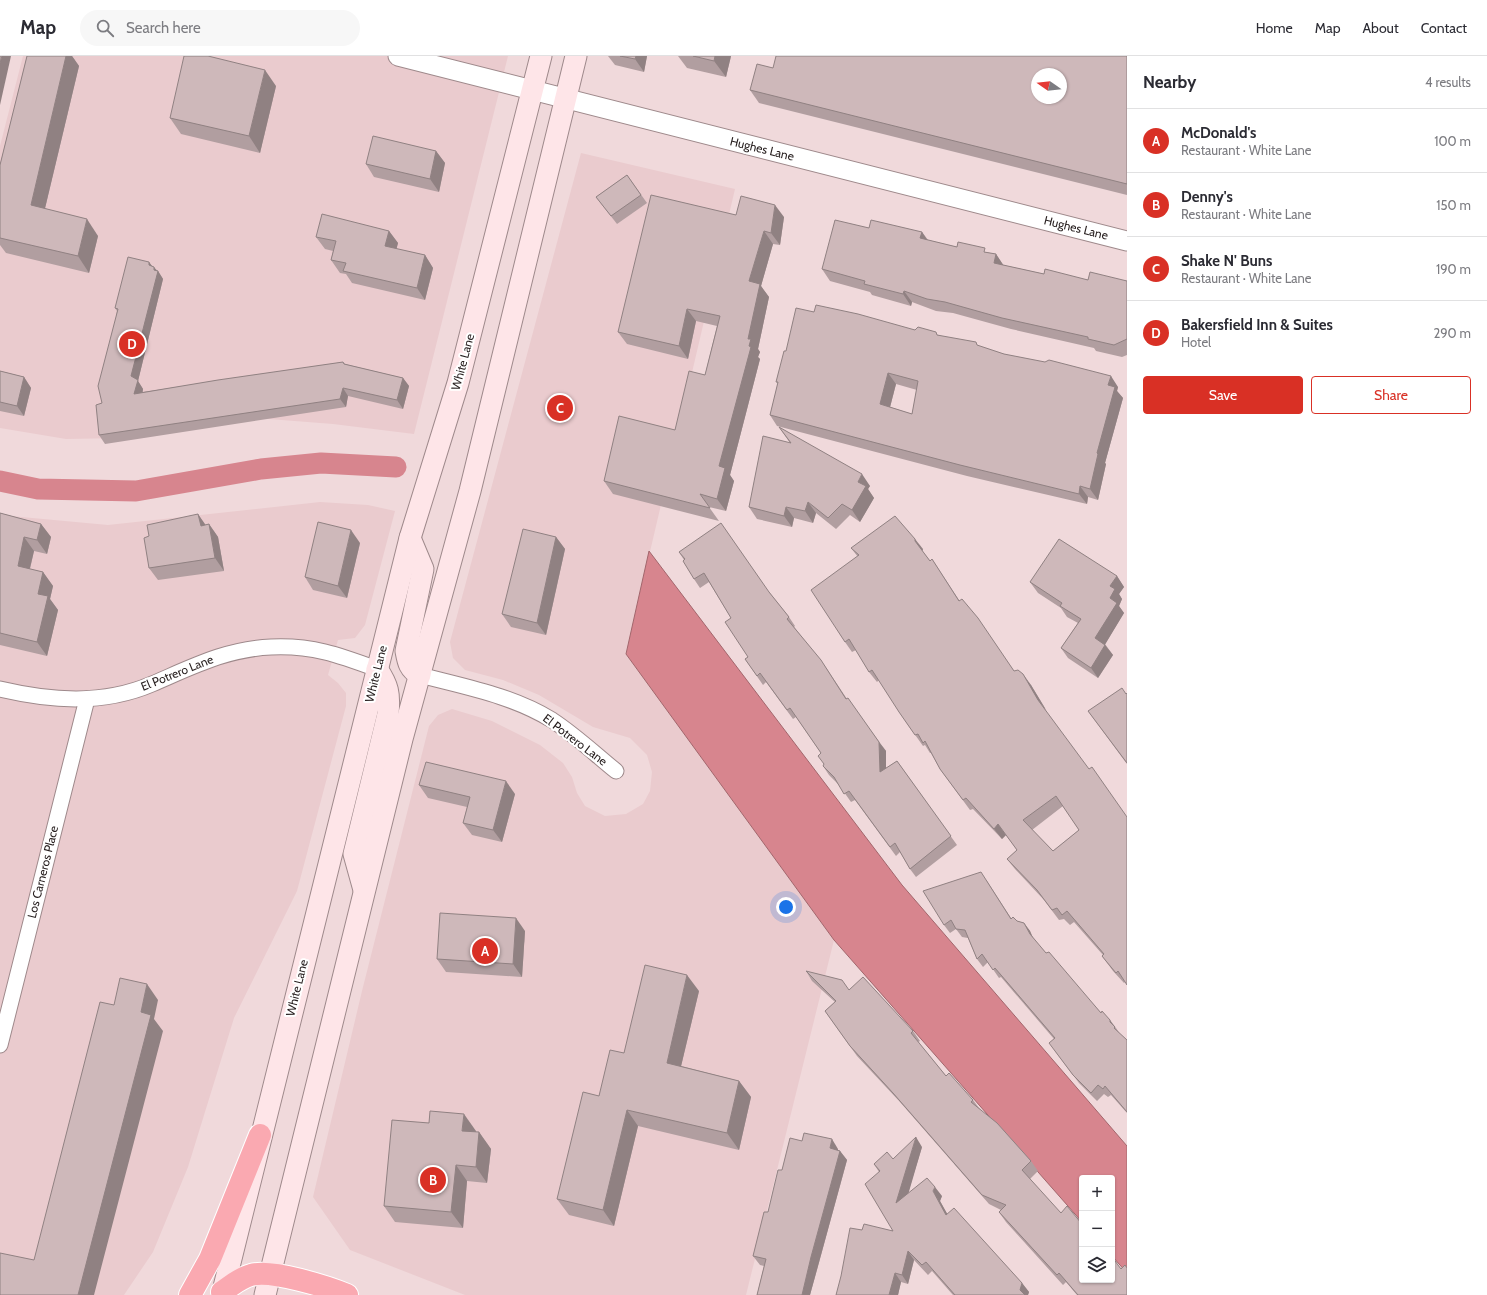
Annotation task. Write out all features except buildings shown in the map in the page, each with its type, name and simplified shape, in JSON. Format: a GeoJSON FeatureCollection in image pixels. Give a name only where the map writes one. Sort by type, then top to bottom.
{"type":"FeatureCollection","features":[{"type":"Feature","properties":{"kind":"highway"},"geometry":{"type":"LineString","coordinates":[[190,1295],[210,1259],[260,1134]]}},
{"type":"Feature","properties":{"kind":"highway"},"geometry":{"type":"LineString","coordinates":[[222,1293],[237,1280],[253,1274],[271,1274],[347,1295]]}},
{"type":"Feature","properties":{"kind":"main road","name":"White Lane"},"geometry":{"type":"LineString","coordinates":[[222,1293],[260,1134],[410,538],[458,383],[541,56]]}},
{"type":"Feature","properties":{"kind":"main road"},"geometry":{"type":"LineString","coordinates":[[265,1295],[364,890],[471,487],[576,56]]}},
{"type":"Feature","properties":{"kind":"main road"},"geometry":{"type":"LineString","coordinates":[[410,538],[423,569],[406,651],[408,663],[413,671],[420,675]]}},
{"type":"Feature","properties":{"kind":"main road"},"geometry":{"type":"LineString","coordinates":[[364,890],[354,854],[388,714],[390,697],[385,681],[377,669]]}},
{"type":"Feature","properties":{"kind":"street","name":"Hughes Lane"},"geometry":{"type":"LineString","coordinates":[[398,56],[1127,241]]}},
{"type":"Feature","properties":{"kind":"street","name":"El Potrero Lane"},"geometry":{"type":"LineString","coordinates":[[0,689],[33,697],[68,700],[121,694],[151,685],[211,658],[245,650],[270,647],[306,648],[336,653],[377,669]]}},
{"type":"Feature","properties":{"kind":"street","name":"El Potrero Lane"},"geometry":{"type":"LineString","coordinates":[[420,675],[498,695],[530,709],[561,726],[616,771]]}},
{"type":"Feature","properties":{"kind":"street","name":"Los Carneros Place"},"geometry":{"type":"LineString","coordinates":[[0,1045],[87,699]]}},
{"type":"Feature","properties":{"kind":"shaded area"},"geometry":{"type":"Polygon","coordinates":[[[23,56],[508,56],[414,434],[333,424],[256,418],[123,438],[66,439],[0,428],[0,146],[23,56]]]}},
{"type":"Feature","properties":{"kind":"shaded area"},"geometry":{"type":"Polygon","coordinates":[[[581,153],[735,189],[626,654],[834,940],[746,1295],[465,1295],[350,1250],[313,1197],[362,991],[429,726],[438,715],[452,709],[492,721],[540,745],[563,763],[572,777],[577,793],[585,806],[605,816],[626,814],[643,804],[650,791],[652,772],[647,755],[630,738],[593,727],[539,695],[503,680],[465,670],[453,658],[450,642],[581,153]]]}},
{"type":"Feature","properties":{"kind":"shaded area"},"geometry":{"type":"Polygon","coordinates":[[[320,502],[368,505],[395,511],[365,625],[355,638],[338,640],[328,675],[338,683],[346,693],[346,706],[297,891],[234,1018],[188,1167],[153,1252],[124,1295],[0,1295],[0,515],[108,525],[320,502]]]}},
{"type":"Feature","properties":{"kind":"shaded area"},"geometry":{"type":"Polygon","coordinates":[[[649,551],[902,885],[1127,1146],[1127,1273],[1115,1259],[1115,1175],[1079,1175],[1079,1219],[834,940],[626,654],[649,551]]]}},
{"type":"Feature","properties":{"kind":"waterway"},"geometry":{"type":"LineString","coordinates":[[0,481],[38,489],[136,491],[261,469],[321,463],[396,467]]}},
{"type":"Feature","properties":{"kind":"place","name":"Bakersfield Inn & Suites"},"geometry":{"type":"Point","coordinates":[132,344]}},
{"type":"Feature","properties":{"kind":"place","name":"Shake N' Buns"},"geometry":{"type":"Point","coordinates":[560,408]}},
{"type":"Feature","properties":{"kind":"place","name":"McDonald's"},"geometry":{"type":"Point","coordinates":[485,951]}},
{"type":"Feature","properties":{"kind":"place","name":"Denny's"},"geometry":{"type":"Point","coordinates":[433,1180]}}]}
